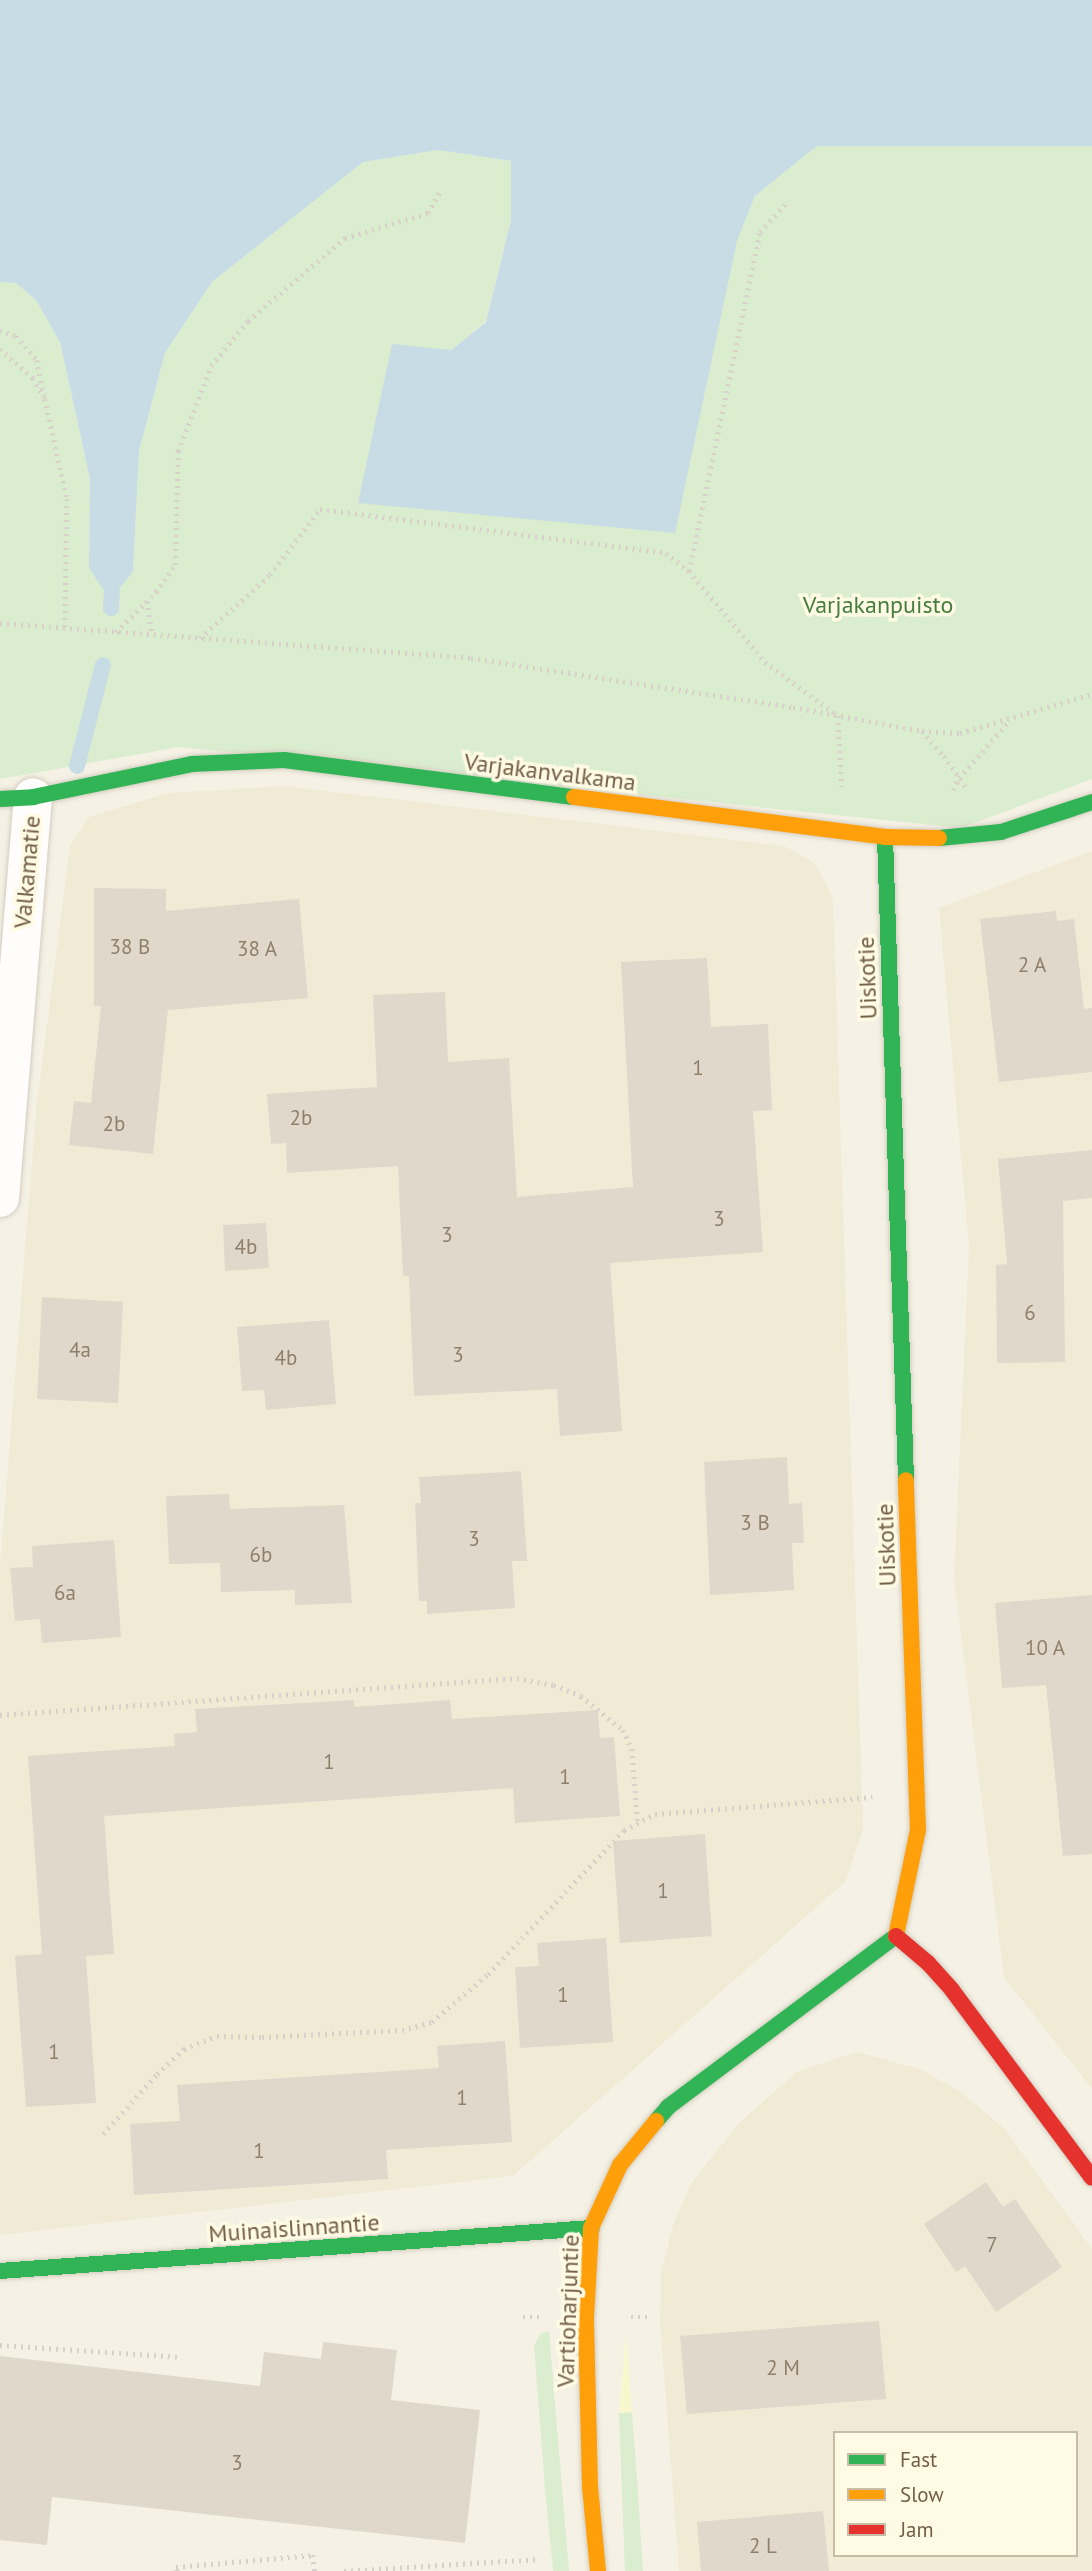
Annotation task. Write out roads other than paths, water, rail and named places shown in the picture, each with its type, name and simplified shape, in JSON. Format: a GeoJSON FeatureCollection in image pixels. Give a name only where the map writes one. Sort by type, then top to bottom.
{"type":"FeatureCollection","features":[{"type":"Feature","properties":{"kind":"street","name":"Varjakanvalkama"},"geometry":{"type":"LineString","coordinates":[[17,798],[192,764],[284,760],[885,837],[930,839],[1001,832],[1092,802]]}},
{"type":"Feature","properties":{"kind":"street","name":"Valkamatie"},"geometry":{"type":"LineString","coordinates":[[0,1198],[17,798]]}},
{"type":"Feature","properties":{"kind":"street","name":"Uiskotie"},"geometry":{"type":"LineString","coordinates":[[885,837],[918,1830],[896,1937]]}},
{"type":"Feature","properties":{"kind":"street"},"geometry":{"type":"LineString","coordinates":[[896,1937],[928,1963],[952,1990],[1092,2178]]}},
{"type":"Feature","properties":{"kind":"street","name":"Vartioharjuntie"},"geometry":{"type":"LineString","coordinates":[[598,2571],[590,2486],[586,2318],[591,2228],[620,2165],[668,2107],[896,1937]]}},
{"type":"Feature","properties":{"kind":"street","name":"Muinaislinnantie"},"geometry":{"type":"LineString","coordinates":[[0,2271],[472,2239],[591,2228]]}},
{"type":"Feature","properties":{"kind":"water"},"geometry":{"type":"Polygon","coordinates":[[[0,0],[1092,0],[1092,146],[817,146],[755,196],[737,241],[675,533],[358,503],[392,344],[451,350],[486,322],[511,220],[511,161],[438,150],[363,162],[212,282],[165,353],[139,451],[133,571],[121,587],[103,589],[89,568],[90,479],[60,342],[36,300],[16,283],[0,282],[0,0]]]}},
{"type":"Feature","properties":{"kind":"waterway"},"geometry":{"type":"LineString","coordinates":[[111,608],[112,590]]}},
{"type":"Feature","properties":{"kind":"waterway"},"geometry":{"type":"LineString","coordinates":[[77,766],[103,665]]}},
{"type":"Feature","properties":{"kind":"park label","name":"Varjakanpuisto"},"geometry":{"type":"Point","coordinates":[878,605]}}]}
